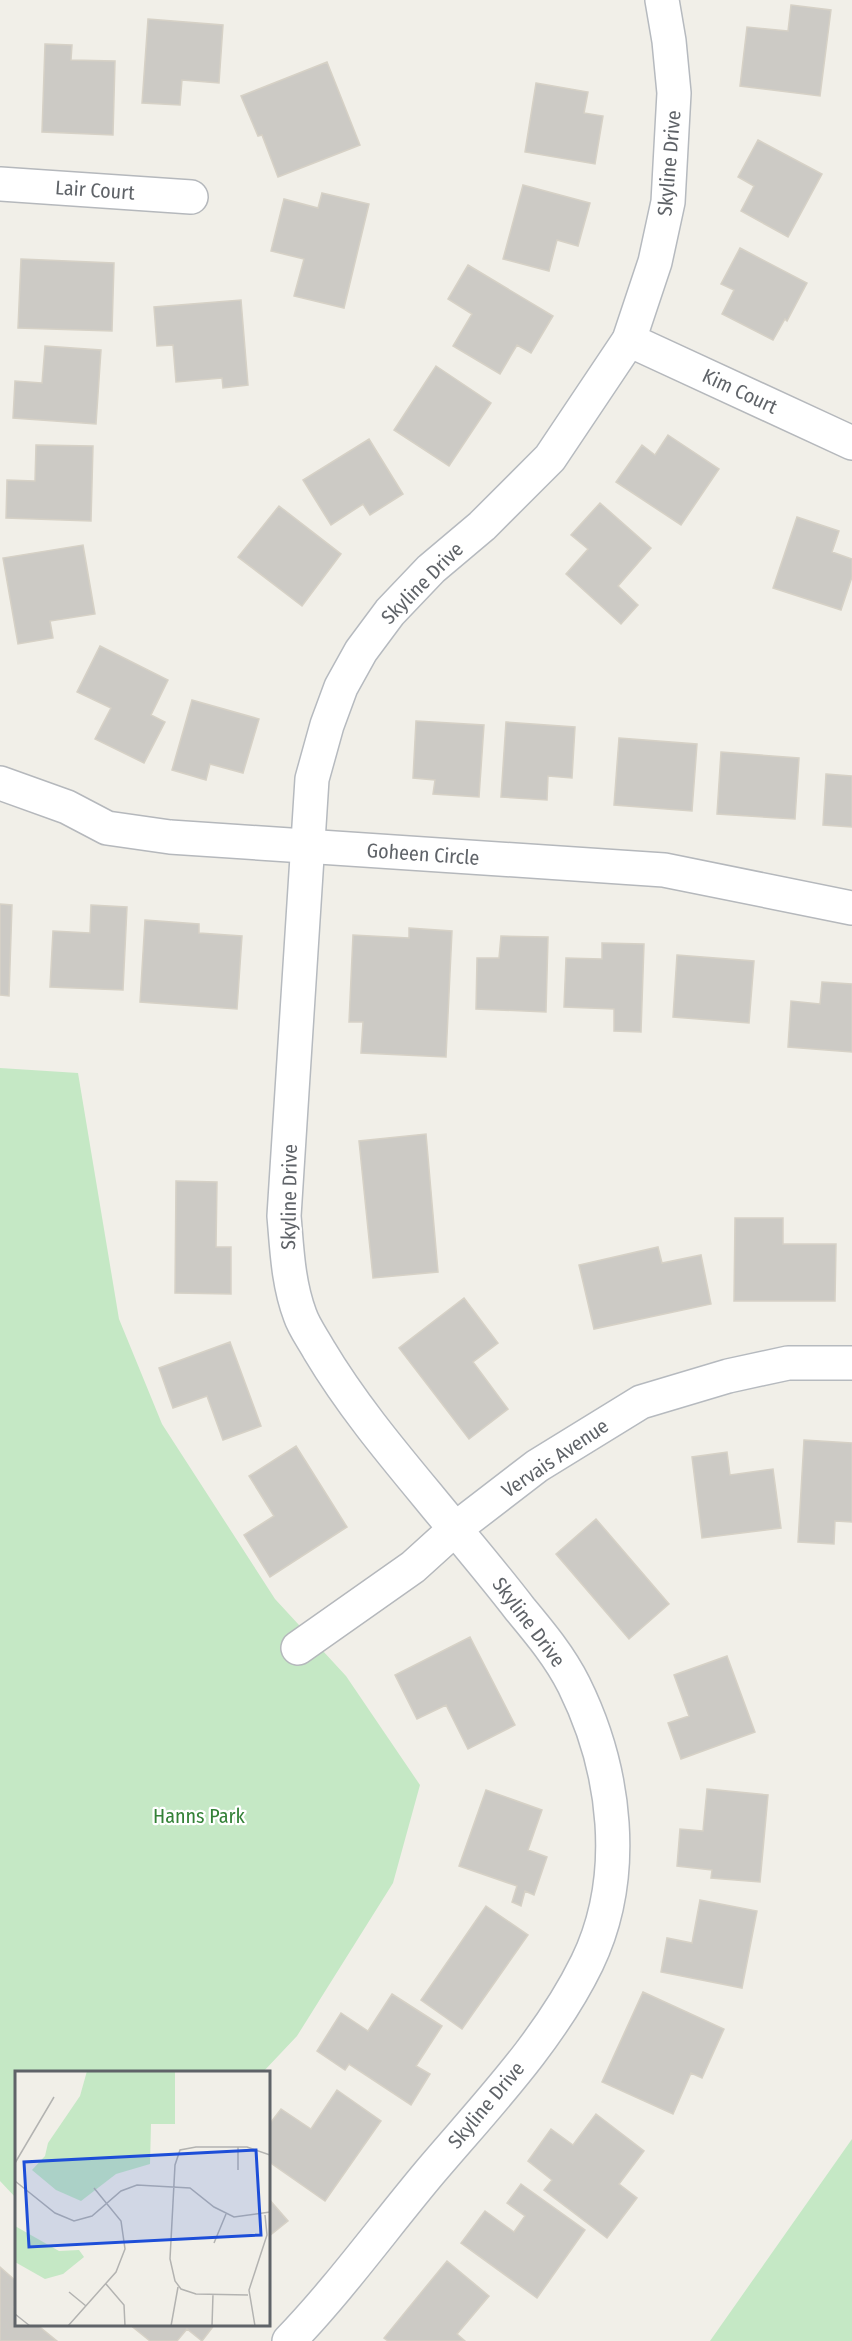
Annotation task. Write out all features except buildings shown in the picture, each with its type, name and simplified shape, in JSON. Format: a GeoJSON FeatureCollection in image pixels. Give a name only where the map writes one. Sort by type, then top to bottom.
{"type":"FeatureCollection","features":[{"type":"Feature","properties":{"kind":"street","name":"Skyline Drive"},"geometry":{"type":"LineString","coordinates":[[288,2341],[524,2061],[569,1995],[588,1961],[602,1923],[612,1868],[612,1821],[606,1777],[594,1731],[573,1683],[549,1645],[380,1438],[340,1385],[300,1317],[288,1269],[284,1216],[312,779],[327,725],[341,687],[361,651],[390,612],[431,569],[482,526],[550,458],[629,340],[655,262],[668,202],[674,93],[662,0]]}},
{"type":"Feature","properties":{"kind":"street","name":"Lair Court"},"geometry":{"type":"LineString","coordinates":[[0,184],[190,197]]}},
{"type":"Feature","properties":{"kind":"street","name":"Kim Court"},"geometry":{"type":"LineString","coordinates":[[629,340],[852,443]]}},
{"type":"Feature","properties":{"kind":"street","name":"Goheen Circle"},"geometry":{"type":"LineString","coordinates":[[0,783],[67,807],[107,828],[170,837],[664,870],[852,908]]}},
{"type":"Feature","properties":{"kind":"street","name":"Vervais Avenue"},"geometry":{"type":"LineString","coordinates":[[298,1648],[413,1567],[455,1529],[537,1466],[641,1402],[728,1376],[788,1363],[852,1363]]}},
{"type":"Feature","properties":{"kind":"green space","name":"Hanns Park"},"geometry":{"type":"Polygon","coordinates":[[[0,1068],[78,1073],[119,1319],[162,1424],[275,1599],[346,1676],[420,1785],[393,1883],[297,2036],[264,2071],[15,2071],[15,2197],[0,2181],[0,1068]]]}},
{"type":"Feature","properties":{"kind":"green space"},"geometry":{"type":"Polygon","coordinates":[[[852,2139],[852,2341],[710,2341],[852,2139]]]}}]}
